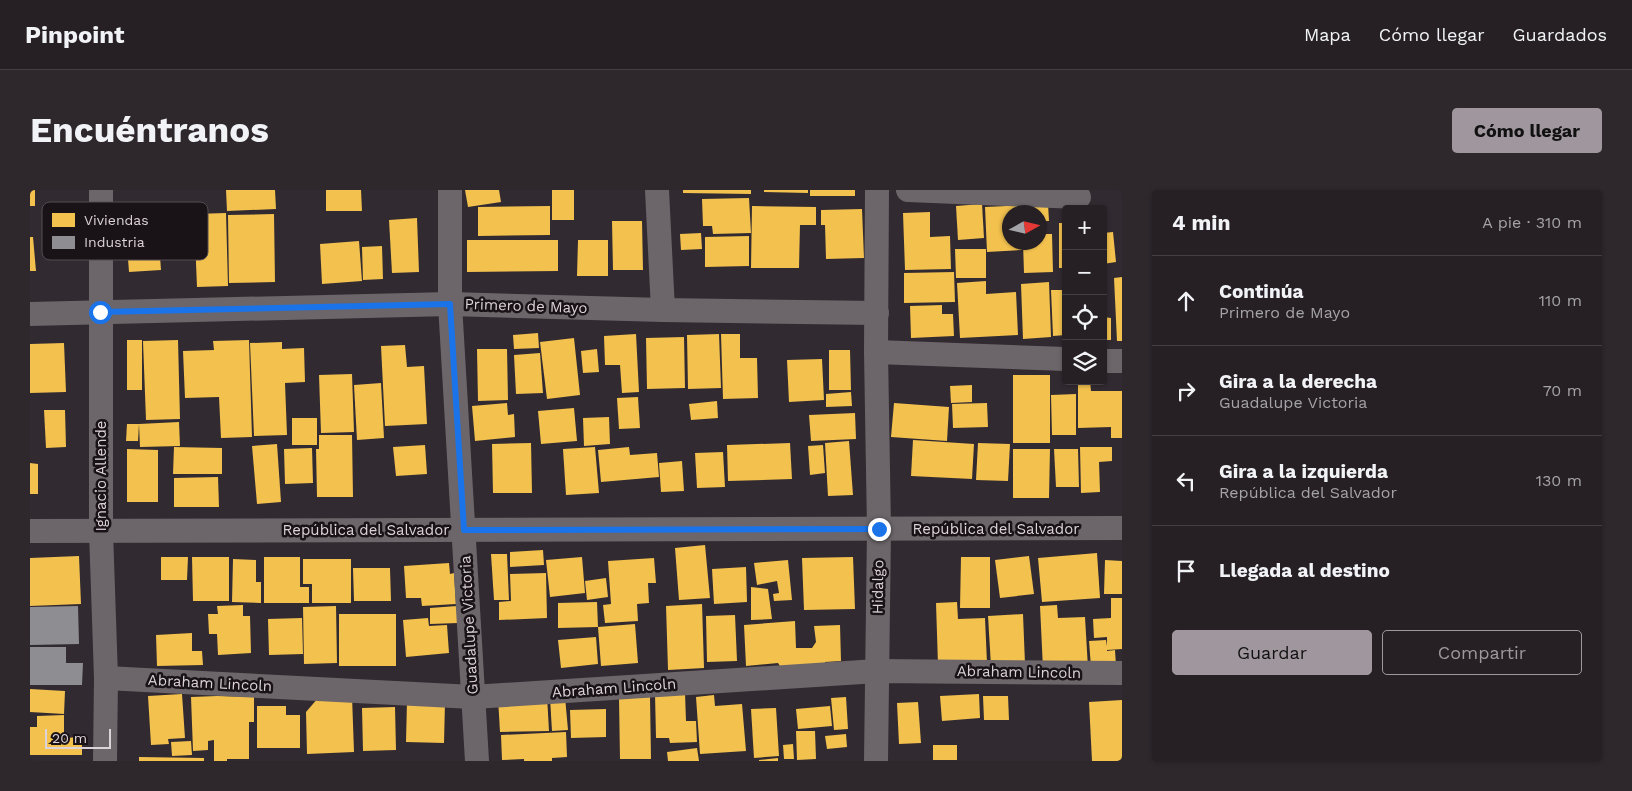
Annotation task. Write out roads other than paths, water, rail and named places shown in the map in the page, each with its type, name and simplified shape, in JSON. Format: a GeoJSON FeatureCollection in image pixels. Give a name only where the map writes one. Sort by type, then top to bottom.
{"type":"FeatureCollection","features":[{"type":"Feature","properties":{"kind":"street","name":"Guadalupe Victoria"},"geometry":{"type":"LineString","coordinates":[[450,190],[450,304],[477,761]]}},
{"type":"Feature","properties":{"kind":"street"},"geometry":{"type":"LineString","coordinates":[[657,190],[663,310]]}},
{"type":"Feature","properties":{"kind":"street","name":"Hidalgo"},"geometry":{"type":"LineString","coordinates":[[876,761],[879,529],[876,352],[877,190]]}},
{"type":"Feature","properties":{"kind":"street"},"geometry":{"type":"LineString","coordinates":[[908,190],[1079,197]]}},
{"type":"Feature","properties":{"kind":"street","name":"Ignacio Allende"},"geometry":{"type":"LineString","coordinates":[[100,260],[101,531],[106,678],[104,761]]}},
{"type":"Feature","properties":{"kind":"street","name":"Primero de Mayo"},"geometry":{"type":"LineString","coordinates":[[30,314],[450,304],[663,310],[877,313]]}},
{"type":"Feature","properties":{"kind":"street"},"geometry":{"type":"LineString","coordinates":[[876,352],[1062,359]]}},
{"type":"Feature","properties":{"kind":"street"},"geometry":{"type":"LineString","coordinates":[[1107,361],[1122,361]]}},
{"type":"Feature","properties":{"kind":"street","name":"República del Salvador"},"geometry":{"type":"LineString","coordinates":[[30,531],[1122,528]]}},
{"type":"Feature","properties":{"kind":"street","name":"Abraham Lincoln"},"geometry":{"type":"LineString","coordinates":[[106,678],[473,697],[877,671],[1122,673]]}}]}
